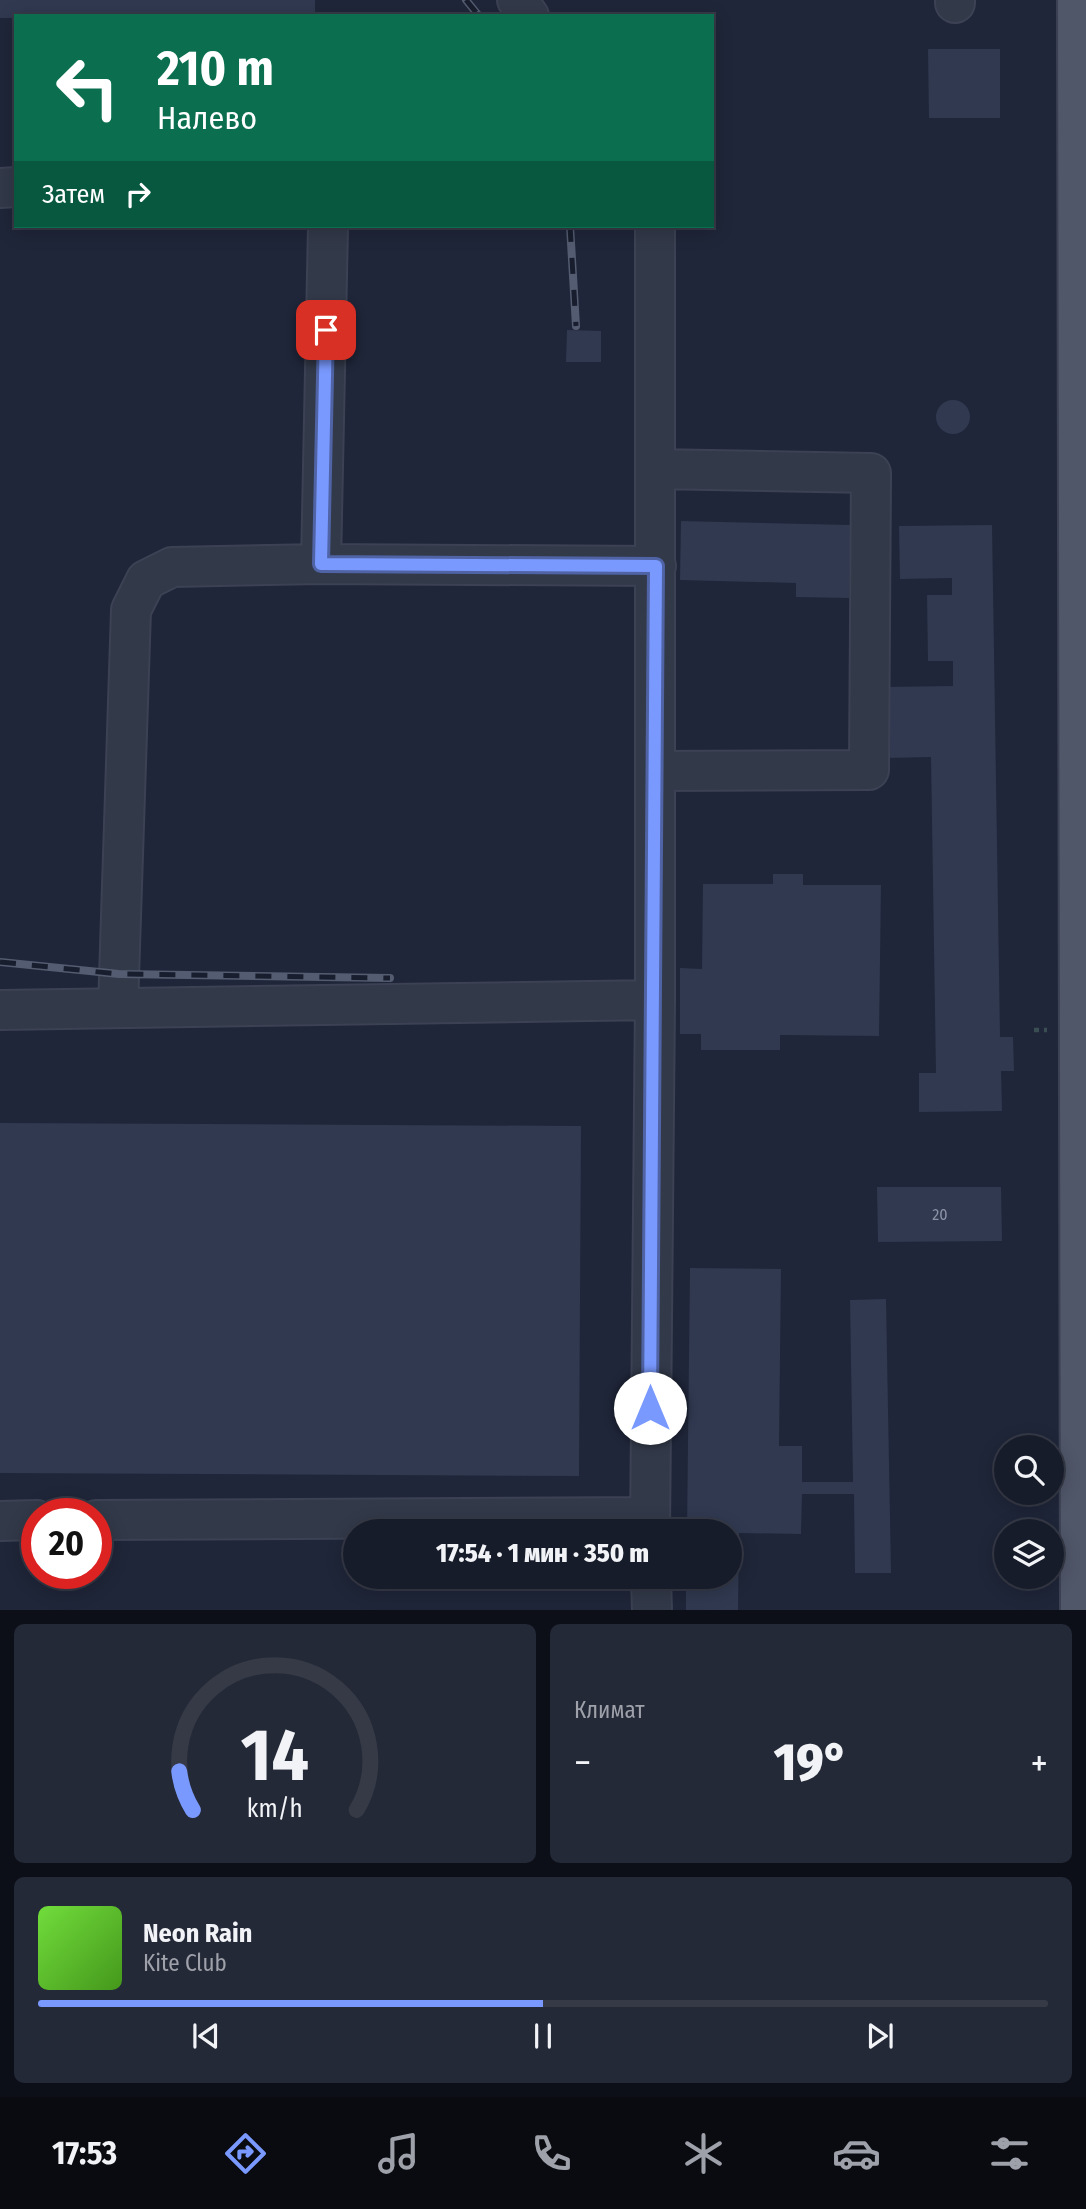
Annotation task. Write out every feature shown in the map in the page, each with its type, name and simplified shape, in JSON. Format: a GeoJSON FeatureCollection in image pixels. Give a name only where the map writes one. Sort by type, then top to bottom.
{"type":"FeatureCollection","features":[{"type":"Feature","properties":{"kind":"main road"},"geometry":{"type":"LineString","coordinates":[[1077,0],[1082,258],[1083,608],[1083,1435],[1080,1610]]}},
{"type":"Feature","properties":{"kind":"lane"},"geometry":{"type":"LineString","coordinates":[[321,564],[328,228]]}},
{"type":"Feature","properties":{"kind":"lane"},"geometry":{"type":"LineString","coordinates":[[649,1519],[655,1000],[655,228]]}},
{"type":"Feature","properties":{"kind":"lane"},"geometry":{"type":"LineString","coordinates":[[655,771],[869,770],[871,486],[871,473],[656,469]]}},
{"type":"Feature","properties":{"kind":"lane"},"geometry":{"type":"LineString","coordinates":[[118,1008],[131,610],[146,580],[172,567],[321,564],[656,566]]}},
{"type":"Feature","properties":{"kind":"lane"},"geometry":{"type":"LineString","coordinates":[[0,1010],[655,1000]]}},
{"type":"Feature","properties":{"kind":"lane"},"geometry":{"type":"LineString","coordinates":[[0,1521],[21,1520]]}},
{"type":"Feature","properties":{"kind":"lane"},"geometry":{"type":"LineString","coordinates":[[112,1520],[343,1522]]}},
{"type":"Feature","properties":{"kind":"lane"},"geometry":{"type":"LineString","coordinates":[[651,1589],[652,1610]]}},
{"type":"Feature","properties":{"kind":"building"},"geometry":{"type":"Polygon","coordinates":[[[0,0],[315,0],[315,14],[14,14],[14,18],[0,18],[0,0]]]}},
{"type":"Feature","properties":{"kind":"building"},"geometry":{"type":"Polygon","coordinates":[[[928,49],[1000,49],[1000,118],[929,118],[928,49]]]}},
{"type":"Feature","properties":{"kind":"building"},"geometry":{"type":"Polygon","coordinates":[[[567,330],[601,331],[601,362],[566,362],[567,330]]]}},
{"type":"Feature","properties":{"kind":"building"},"geometry":{"type":"Polygon","coordinates":[[[953,400],[965,405],[970,417],[965,429],[953,434],[941,429],[936,417],[941,405],[953,400]]]}},
{"type":"Feature","properties":{"kind":"building"},"geometry":{"type":"Polygon","coordinates":[[[681,521],[851,525],[849,598],[796,597],[796,583],[680,580],[681,521]]]}},
{"type":"Feature","properties":{"kind":"building"},"geometry":{"type":"Polygon","coordinates":[[[992,525],[1000,1037],[1013,1037],[1014,1071],[1001,1071],[1002,1111],[919,1112],[919,1073],[936,1073],[931,757],[886,758],[885,687],[953,686],[953,661],[928,661],[927,595],[952,595],[952,578],[900,579],[899,526],[992,525]]]}},
{"type":"Feature","properties":{"kind":"building"},"geometry":{"type":"Polygon","coordinates":[[[773,874],[803,874],[803,885],[881,885],[879,1036],[780,1035],[780,1050],[701,1050],[701,1034],[680,1034],[680,968],[702,969],[703,884],[773,884],[773,874]]]}},
{"type":"Feature","properties":{"kind":"building"},"geometry":{"type":"Polygon","coordinates":[[[0,1123],[581,1126],[579,1476],[0,1473],[0,1123]]]}},
{"type":"Feature","properties":{"kind":"building"},"geometry":{"type":"Polygon","coordinates":[[[877,1187],[1001,1187],[1002,1241],[878,1242],[877,1187]]]}},
{"type":"Feature","properties":{"kind":"building"},"geometry":{"type":"Polygon","coordinates":[[[690,1268],[781,1269],[779,1446],[802,1446],[802,1482],[853,1482],[850,1300],[886,1299],[891,1573],[855,1573],[854,1494],[802,1494],[801,1534],[742,1533],[742,1519],[687,1519],[690,1268]]]}},
{"type":"Feature","properties":{"kind":"building"},"geometry":{"type":"Polygon","coordinates":[[[686,1589],[738,1589],[738,1610],[686,1610],[686,1589]]]}},
{"type":"Feature","properties":{"kind":"railway"},"geometry":{"type":"LineString","coordinates":[[466,0],[477,14]]}},
{"type":"Feature","properties":{"kind":"railway"},"geometry":{"type":"LineString","coordinates":[[570,228],[576,326]]}},
{"type":"Feature","properties":{"kind":"railway"},"geometry":{"type":"LineString","coordinates":[[0,962],[119,974],[390,978]]}},
{"type":"Feature","properties":{"kind":"route"},"geometry":{"type":"LineString","coordinates":[[326,330],[321,564],[656,566],[650,1408]]}}]}
